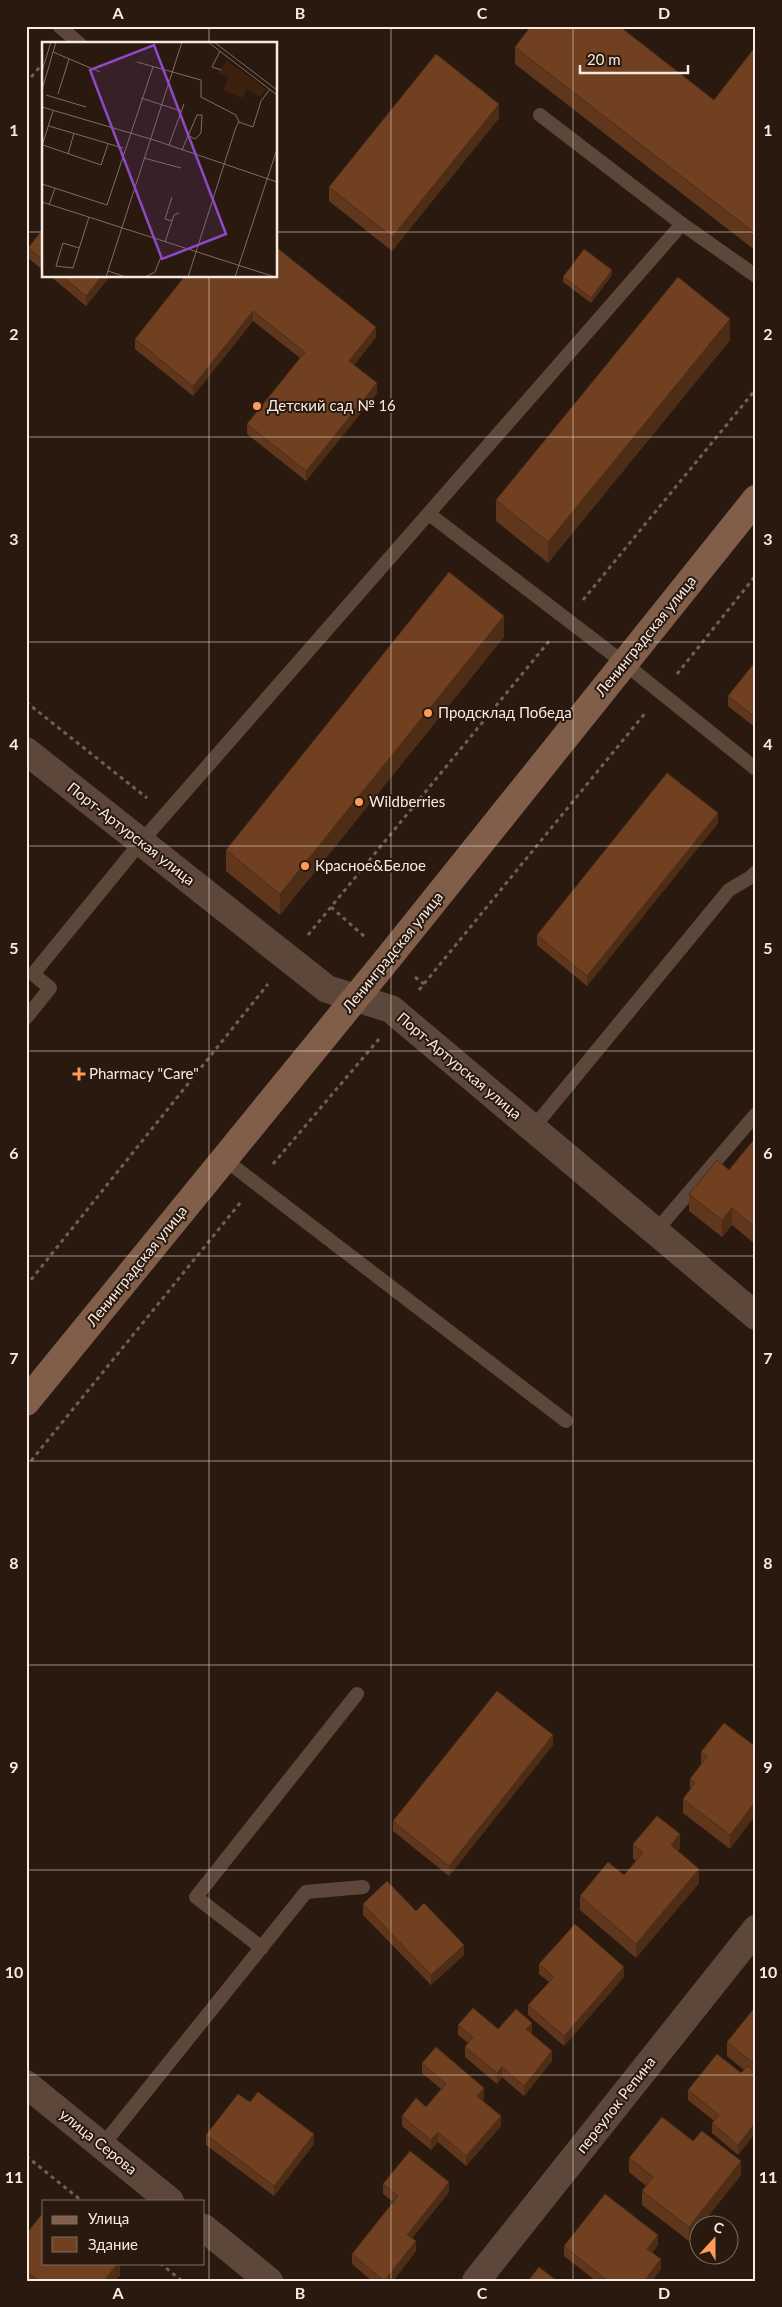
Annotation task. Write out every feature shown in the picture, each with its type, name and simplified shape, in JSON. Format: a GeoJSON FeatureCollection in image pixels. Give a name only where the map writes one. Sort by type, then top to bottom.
{"type":"FeatureCollection","features":[{"type":"Feature","properties":{"kind":"main road","name":"Ленинградская улица"},"geometry":{"type":"LineString","coordinates":[[26,1402],[357,997],[756,499]]}},
{"type":"Feature","properties":{"kind":"street","name":"Порт-Артурская улица"},"geometry":{"type":"LineString","coordinates":[[26,751],[327,988],[391,1009],[756,1316]]}},
{"type":"Feature","properties":{"kind":"street","name":"переулок Репина"},"geometry":{"type":"LineString","coordinates":[[476,2281],[756,1929]]}},
{"type":"Feature","properties":{"kind":"street","name":"улица Серова"},"geometry":{"type":"LineString","coordinates":[[26,2084],[169,2200]]}},
{"type":"Feature","properties":{"kind":"street"},"geometry":{"type":"LineString","coordinates":[[205,2229],[269,2281]]}},
{"type":"Feature","properties":{"kind":"lane"},"geometry":{"type":"LineString","coordinates":[[60,26],[78,42]]}},
{"type":"Feature","properties":{"kind":"lane"},"geometry":{"type":"LineString","coordinates":[[540,115],[682,224],[756,276]]}},
{"type":"Feature","properties":{"kind":"lane"},"geometry":{"type":"LineString","coordinates":[[26,1018],[50,988],[30,971],[682,224]]}},
{"type":"Feature","properties":{"kind":"lane"},"geometry":{"type":"LineString","coordinates":[[429,514],[624,663],[756,769]]}},
{"type":"Feature","properties":{"kind":"lane"},"geometry":{"type":"LineString","coordinates":[[533,1128],[729,890],[756,872]]}},
{"type":"Feature","properties":{"kind":"lane"},"geometry":{"type":"LineString","coordinates":[[656,1232],[756,1114]]}},
{"type":"Feature","properties":{"kind":"lane"},"geometry":{"type":"LineString","coordinates":[[224,1159],[566,1421]]}},
{"type":"Feature","properties":{"kind":"lane"},"geometry":{"type":"LineString","coordinates":[[262,1948],[196,1896],[357,1694]]}},
{"type":"Feature","properties":{"kind":"lane"},"geometry":{"type":"LineString","coordinates":[[102,2146],[306,1892],[363,1887]]}},
{"type":"Feature","properties":{"kind":"path"},"geometry":{"type":"LineString","coordinates":[[26,83],[42,64]]}},
{"type":"Feature","properties":{"kind":"path"},"geometry":{"type":"LineString","coordinates":[[26,1286],[289,959],[756,389]]}},
{"type":"Feature","properties":{"kind":"path"},"geometry":{"type":"LineString","coordinates":[[26,702],[166,814]]}},
{"type":"Feature","properties":{"kind":"path"},"geometry":{"type":"LineString","coordinates":[[26,2156],[81,2200]]}},
{"type":"Feature","properties":{"kind":"path"},"geometry":{"type":"LineString","coordinates":[[161,2264],[182,2281]]}},
{"type":"Feature","properties":{"kind":"building"},"geometry":{"type":"Polygon","coordinates":[[[531,26],[619,26],[714,100],[756,46],[756,234],[515,47],[531,26]]]}},
{"type":"Feature","properties":{"kind":"building"},"geometry":{"type":"Polygon","coordinates":[[[436,54],[499,104],[392,237],[329,187],[436,54]]]}},
{"type":"Feature","properties":{"kind":"building"},"geometry":{"type":"Polygon","coordinates":[[[42,230],[42,259],[28,248],[42,230]]]}},
{"type":"Feature","properties":{"kind":"building"},"geometry":{"type":"Polygon","coordinates":[[[278,249],[376,327],[349,361],[377,383],[306,471],[247,424],[305,352],[253,311],[193,386],[135,339],[183,278],[278,278],[278,249]]]}},
{"type":"Feature","properties":{"kind":"building"},"geometry":{"type":"Polygon","coordinates":[[[584,249],[612,270],[591,298],[563,277],[584,249]]]}},
{"type":"Feature","properties":{"kind":"building"},"geometry":{"type":"Polygon","coordinates":[[[678,277],[730,319],[548,542],[496,500],[678,277]]]}},
{"type":"Feature","properties":{"kind":"building"},"geometry":{"type":"Polygon","coordinates":[[[64,278],[100,278],[86,296],[64,278]]]}},
{"type":"Feature","properties":{"kind":"building"},"geometry":{"type":"Polygon","coordinates":[[[449,572],[504,616],[280,894],[226,850],[449,572]]]}},
{"type":"Feature","properties":{"kind":"building"},"geometry":{"type":"Polygon","coordinates":[[[756,661],[756,718],[728,696],[756,661]]]}},
{"type":"Feature","properties":{"kind":"building"},"geometry":{"type":"Polygon","coordinates":[[[667,773],[718,813],[587,976],[537,935],[667,773]]]}},
{"type":"Feature","properties":{"kind":"building"},"geometry":{"type":"Polygon","coordinates":[[[756,1137],[756,1228],[732,1208],[722,1220],[689,1194],[717,1160],[729,1170],[756,1137]]]}},
{"type":"Feature","properties":{"kind":"building"},"geometry":{"type":"Polygon","coordinates":[[[497,1691],[553,1735],[449,1866],[393,1821],[497,1691]]]}},
{"type":"Feature","properties":{"kind":"building"},"geometry":{"type":"Polygon","coordinates":[[[724,1723],[756,1747],[756,1801],[730,1835],[683,1799],[695,1783],[690,1779],[707,1757],[701,1752],[724,1723]]]}},
{"type":"Feature","properties":{"kind":"building"},"geometry":{"type":"Polygon","coordinates":[[[657,1816],[680,1834],[671,1845],[699,1869],[636,1944],[580,1896],[608,1862],[624,1875],[643,1853],[633,1844],[657,1816]]]}},
{"type":"Feature","properties":{"kind":"building"},"geometry":{"type":"Polygon","coordinates":[[[387,1881],[416,1911],[424,1903],[464,1945],[431,1975],[363,1904],[387,1881]]]}},
{"type":"Feature","properties":{"kind":"building"},"geometry":{"type":"Polygon","coordinates":[[[575,1924],[624,1967],[564,2036],[528,2005],[554,1977],[539,1964],[575,1924]]]}},
{"type":"Feature","properties":{"kind":"building"},"geometry":{"type":"Polygon","coordinates":[[[756,2006],[756,2065],[727,2042],[756,2006]]]}},
{"type":"Feature","properties":{"kind":"building"},"geometry":{"type":"Polygon","coordinates":[[[473,2008],[498,2029],[516,2009],[532,2023],[526,2029],[552,2051],[524,2086],[502,2067],[497,2073],[465,2047],[473,2037],[458,2025],[473,2008]]]}},
{"type":"Feature","properties":{"kind":"building"},"geometry":{"type":"Polygon","coordinates":[[[436,2047],[484,2088],[477,2096],[501,2116],[466,2156],[438,2132],[431,2140],[402,2116],[416,2098],[426,2107],[446,2084],[422,2063],[436,2047]]]}},
{"type":"Feature","properties":{"kind":"building"},"geometry":{"type":"Polygon","coordinates":[[[717,2054],[741,2073],[748,2066],[756,2072],[756,2122],[738,2145],[712,2123],[719,2115],[688,2090],[717,2054]]]}},
{"type":"Feature","properties":{"kind":"building"},"geometry":{"type":"Polygon","coordinates":[[[258,2092],[314,2134],[274,2186],[206,2135],[238,2094],[250,2102],[258,2092]]]}},
{"type":"Feature","properties":{"kind":"building"},"geometry":{"type":"Polygon","coordinates":[[[662,2117],[693,2141],[702,2131],[741,2161],[699,2214],[690,2214],[689,2227],[642,2191],[653,2177],[629,2158],[662,2117]]]}},
{"type":"Feature","properties":{"kind":"building"},"geometry":{"type":"Polygon","coordinates":[[[410,2151],[449,2182],[407,2235],[416,2241],[384,2281],[352,2254],[398,2196],[383,2184],[410,2151]]]}},
{"type":"Feature","properties":{"kind":"building"},"geometry":{"type":"Polygon","coordinates":[[[605,2194],[658,2235],[647,2249],[661,2259],[644,2281],[608,2281],[564,2246],[605,2194]]]}},
{"type":"Feature","properties":{"kind":"building"},"geometry":{"type":"Polygon","coordinates":[[[42,2214],[42,2264],[117,2264],[104,2281],[39,2281],[26,2271],[26,2234],[42,2214]]]}},
{"type":"Feature","properties":{"kind":"building"},"geometry":{"type":"Polygon","coordinates":[[[539,2267],[557,2281],[528,2281],[539,2267]]]}},
{"type":"Feature","properties":{"kind":"place","name":"Детский сад № 16"},"geometry":{"type":"Point","coordinates":[257,406]}},
{"type":"Feature","properties":{"kind":"place","name":"Продсклад Победа"},"geometry":{"type":"Point","coordinates":[428,713]}},
{"type":"Feature","properties":{"kind":"place","name":"Wildberries"},"geometry":{"type":"Point","coordinates":[359,802]}},
{"type":"Feature","properties":{"kind":"place","name":"Красное&Белое"},"geometry":{"type":"Point","coordinates":[305,866]}},
{"type":"Feature","properties":{"kind":"place","name":"Pharmacy \"Care\""},"geometry":{"type":"Point","coordinates":[79,1074]}}]}
